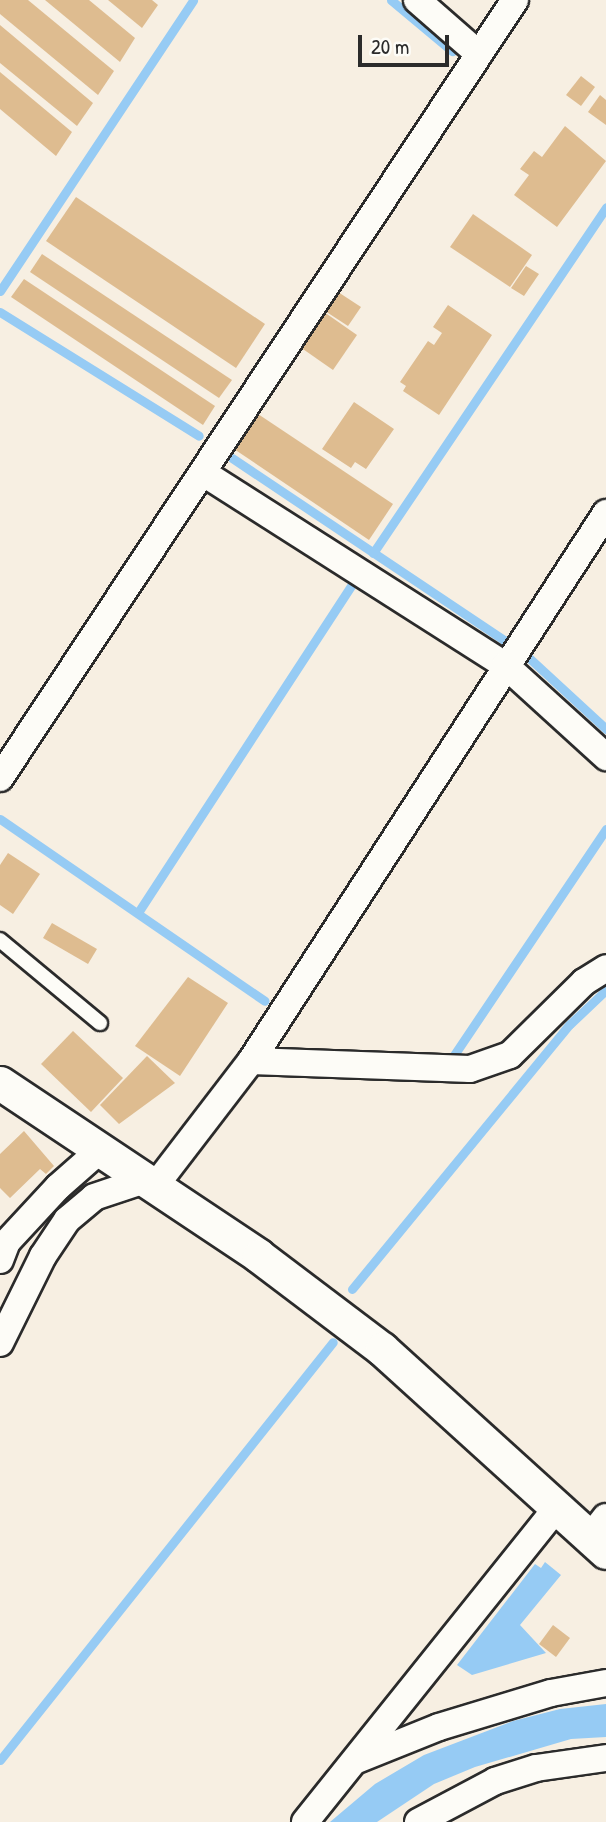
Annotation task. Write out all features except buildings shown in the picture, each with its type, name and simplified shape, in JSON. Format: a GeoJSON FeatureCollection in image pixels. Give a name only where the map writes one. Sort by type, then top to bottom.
{"type":"FeatureCollection","features":[{"type":"Feature","properties":{"kind":"street"},"geometry":{"type":"LineString","coordinates":[[417,0],[479,54]]}},
{"type":"Feature","properties":{"kind":"street"},"geometry":{"type":"LineString","coordinates":[[0,778],[205,474],[515,0]]}},
{"type":"Feature","properties":{"kind":"street"},"geometry":{"type":"LineString","coordinates":[[205,474],[505,665],[606,757]]}},
{"type":"Feature","properties":{"kind":"street"},"geometry":{"type":"LineString","coordinates":[[0,1343],[43,1256],[67,1220],[94,1197],[150,1183],[251,1062],[505,665],[606,513]]}},
{"type":"Feature","properties":{"kind":"street"},"geometry":{"type":"LineString","coordinates":[[251,1062],[470,1069],[510,1055],[584,982],[606,968]]}},
{"type":"Feature","properties":{"kind":"street"},"geometry":{"type":"LineString","coordinates":[[0,1083],[259,1256],[382,1349],[558,1506],[601,1535]]}},
{"type":"Feature","properties":{"kind":"street"},"geometry":{"type":"LineString","coordinates":[[0,1260],[7,1242],[58,1187],[100,1150]]}},
{"type":"Feature","properties":{"kind":"street"},"geometry":{"type":"LineString","coordinates":[[305,1822],[558,1506]]}},
{"type":"Feature","properties":{"kind":"street"},"geometry":{"type":"LineString","coordinates":[[355,1761],[452,1723],[551,1693],[606,1683]]}},
{"type":"Feature","properties":{"kind":"street"},"geometry":{"type":"LineString","coordinates":[[418,1822],[495,1781],[536,1768],[606,1758]]}},
{"type":"Feature","properties":{"kind":"lane"},"geometry":{"type":"LineString","coordinates":[[0,940],[100,1023]]}},
{"type":"Feature","properties":{"kind":"water"},"geometry":{"type":"Polygon","coordinates":[[[545,1562],[561,1575],[520,1625],[546,1653],[472,1675],[457,1665],[535,1564],[541,1568],[545,1562]]]}},
{"type":"Feature","properties":{"kind":"water"},"geometry":{"type":"Polygon","coordinates":[[[606,1704],[606,1737],[571,1739],[475,1767],[434,1784],[377,1822],[330,1822],[375,1784],[424,1755],[513,1721],[560,1709],[606,1704]]]}},
{"type":"Feature","properties":{"kind":"waterway"},"geometry":{"type":"LineString","coordinates":[[0,291],[193,0]]}},
{"type":"Feature","properties":{"kind":"waterway"},"geometry":{"type":"LineString","coordinates":[[391,0],[452,51]]}},
{"type":"Feature","properties":{"kind":"waterway"},"geometry":{"type":"LineString","coordinates":[[373,553],[606,207]]}},
{"type":"Feature","properties":{"kind":"waterway"},"geometry":{"type":"LineString","coordinates":[[0,312],[199,436]]}},
{"type":"Feature","properties":{"kind":"waterway"},"geometry":{"type":"LineString","coordinates":[[232,458],[505,641]]}},
{"type":"Feature","properties":{"kind":"waterway"},"geometry":{"type":"LineString","coordinates":[[139,911],[351,586]]}},
{"type":"Feature","properties":{"kind":"waterway"},"geometry":{"type":"LineString","coordinates":[[527,656],[606,729]]}},
{"type":"Feature","properties":{"kind":"waterway"},"geometry":{"type":"LineString","coordinates":[[0,819],[265,1001]]}},
{"type":"Feature","properties":{"kind":"waterway"},"geometry":{"type":"LineString","coordinates":[[452,1058],[606,829]]}},
{"type":"Feature","properties":{"kind":"waterway"},"geometry":{"type":"LineString","coordinates":[[352,1289],[570,1024],[606,990]]}},
{"type":"Feature","properties":{"kind":"waterway"},"geometry":{"type":"LineString","coordinates":[[0,1760],[333,1342]]}}]}
